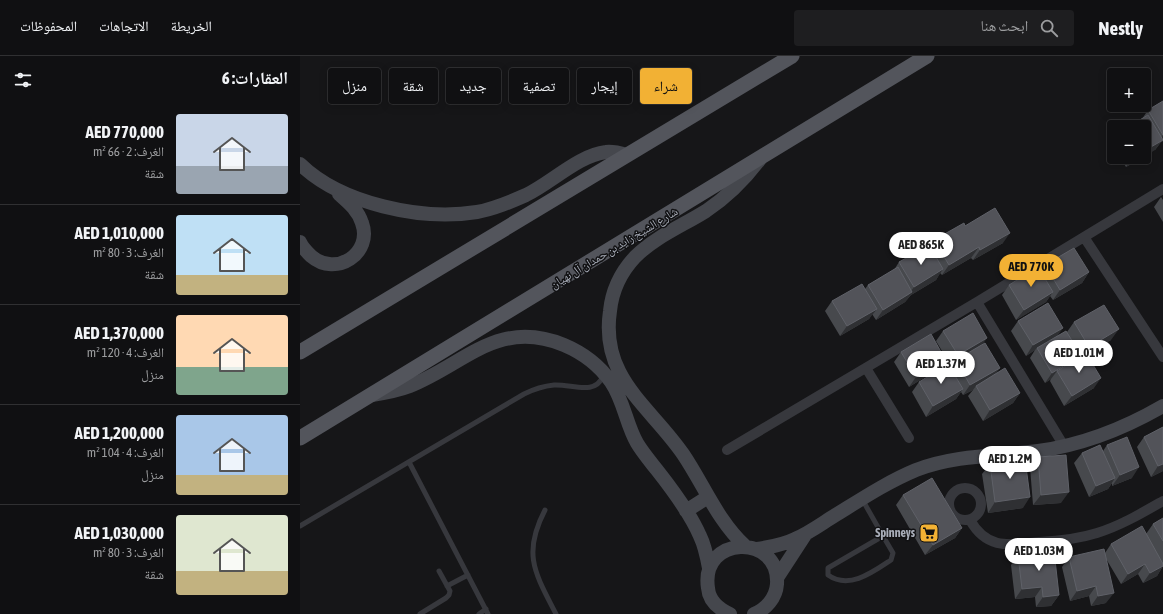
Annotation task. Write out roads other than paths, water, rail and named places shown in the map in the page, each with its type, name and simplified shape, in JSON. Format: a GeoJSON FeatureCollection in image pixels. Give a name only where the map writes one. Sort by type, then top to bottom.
{"type":"FeatureCollection","features":[{"type":"Feature","properties":{"kind":"main road"},"geometry":{"type":"LineString","coordinates":[[300,352],[792,56]]}},
{"type":"Feature","properties":{"kind":"main road","name":"شارع الشيخ زايد بن حمدان آل نهيان"},"geometry":{"type":"LineString","coordinates":[[300,438],[928,56]]}},
{"type":"Feature","properties":{"kind":"street"},"geometry":{"type":"LineString","coordinates":[[329,185],[363,201],[399,210],[428,214],[461,214],[493,208],[527,194],[547,184],[585,158],[596,154],[608,152],[627,155]]}},
{"type":"Feature","properties":{"kind":"street"},"geometry":{"type":"LineString","coordinates":[[760,159],[741,183],[718,203],[658,239],[641,252],[621,276],[610,305],[608,326],[609,338],[615,363],[620,374],[634,395],[660,424],[683,454],[724,524],[751,548],[764,554],[771,561],[775,569],[777,583],[776,614]]}},
{"type":"Feature","properties":{"kind":"street"},"geometry":{"type":"LineString","coordinates":[[300,164],[329,185],[350,204],[358,214],[364,235],[361,246],[356,254],[349,260],[332,266],[323,264],[314,259],[300,242]]}},
{"type":"Feature","properties":{"kind":"street"},"geometry":{"type":"LineString","coordinates":[[727,450],[977,302],[1163,189]]}},
{"type":"Feature","properties":{"kind":"street"},"geometry":{"type":"LineString","coordinates":[[1084,236],[1163,357]]}},
{"type":"Feature","properties":{"kind":"street"},"geometry":{"type":"LineString","coordinates":[[977,302],[1064,446]]}},
{"type":"Feature","properties":{"kind":"street"},"geometry":{"type":"LineString","coordinates":[[371,395],[391,392],[411,386],[484,346],[516,337],[538,338],[559,343],[579,352],[604,373],[618,395],[637,442],[686,511],[700,536],[709,568]]}},
{"type":"Feature","properties":{"kind":"street"},"geometry":{"type":"LineString","coordinates":[[866,368],[909,438]]}},
{"type":"Feature","properties":{"kind":"street"},"geometry":{"type":"LineString","coordinates":[[730,614],[722,610],[714,602],[708,592],[706,580],[709,568],[715,558],[724,551],[734,547],[751,548],[782,544],[805,535],[894,480],[941,462],[966,457],[1064,446],[1119,428],[1146,416],[1163,406]]}},
{"type":"Feature","properties":{"kind":"street"},"geometry":{"type":"LineString","coordinates":[[686,511],[708,497]]}},
{"type":"Feature","properties":{"kind":"street"},"geometry":{"type":"LineString","coordinates":[[970,520],[979,532],[991,542],[1001,544],[1028,544],[1074,539],[1097,533],[1120,525],[1163,501]]}},
{"type":"Feature","properties":{"kind":"street"},"geometry":{"type":"LineString","coordinates":[[754,614],[761,611],[768,605],[773,597],[777,583],[805,535]]}},
{"type":"Feature","properties":{"kind":"lane"},"geometry":{"type":"LineString","coordinates":[[300,526],[528,392],[552,385],[590,388],[599,383],[604,373]]}},
{"type":"Feature","properties":{"kind":"lane"},"geometry":{"type":"LineString","coordinates":[[409,462],[487,612],[479,614]]}},
{"type":"Feature","properties":{"kind":"lane"},"geometry":{"type":"LineString","coordinates":[[862,499],[893,553],[893,556],[888,562],[859,579],[852,581],[837,579],[828,574],[828,568],[883,536]]}},
{"type":"Feature","properties":{"kind":"lane"},"geometry":{"type":"LineString","coordinates":[[545,510],[534,536],[532,553],[538,579],[556,614]]}},
{"type":"Feature","properties":{"kind":"lane"},"geometry":{"type":"LineString","coordinates":[[420,614],[446,598],[450,591],[439,571]]}},
{"type":"Feature","properties":{"kind":"lane"},"geometry":{"type":"LineString","coordinates":[[447,586],[468,574]]}},
{"type":"Feature","properties":{"kind":"place","name":"Spinneys"},"geometry":{"type":"Point","coordinates":[929,533]}}]}
